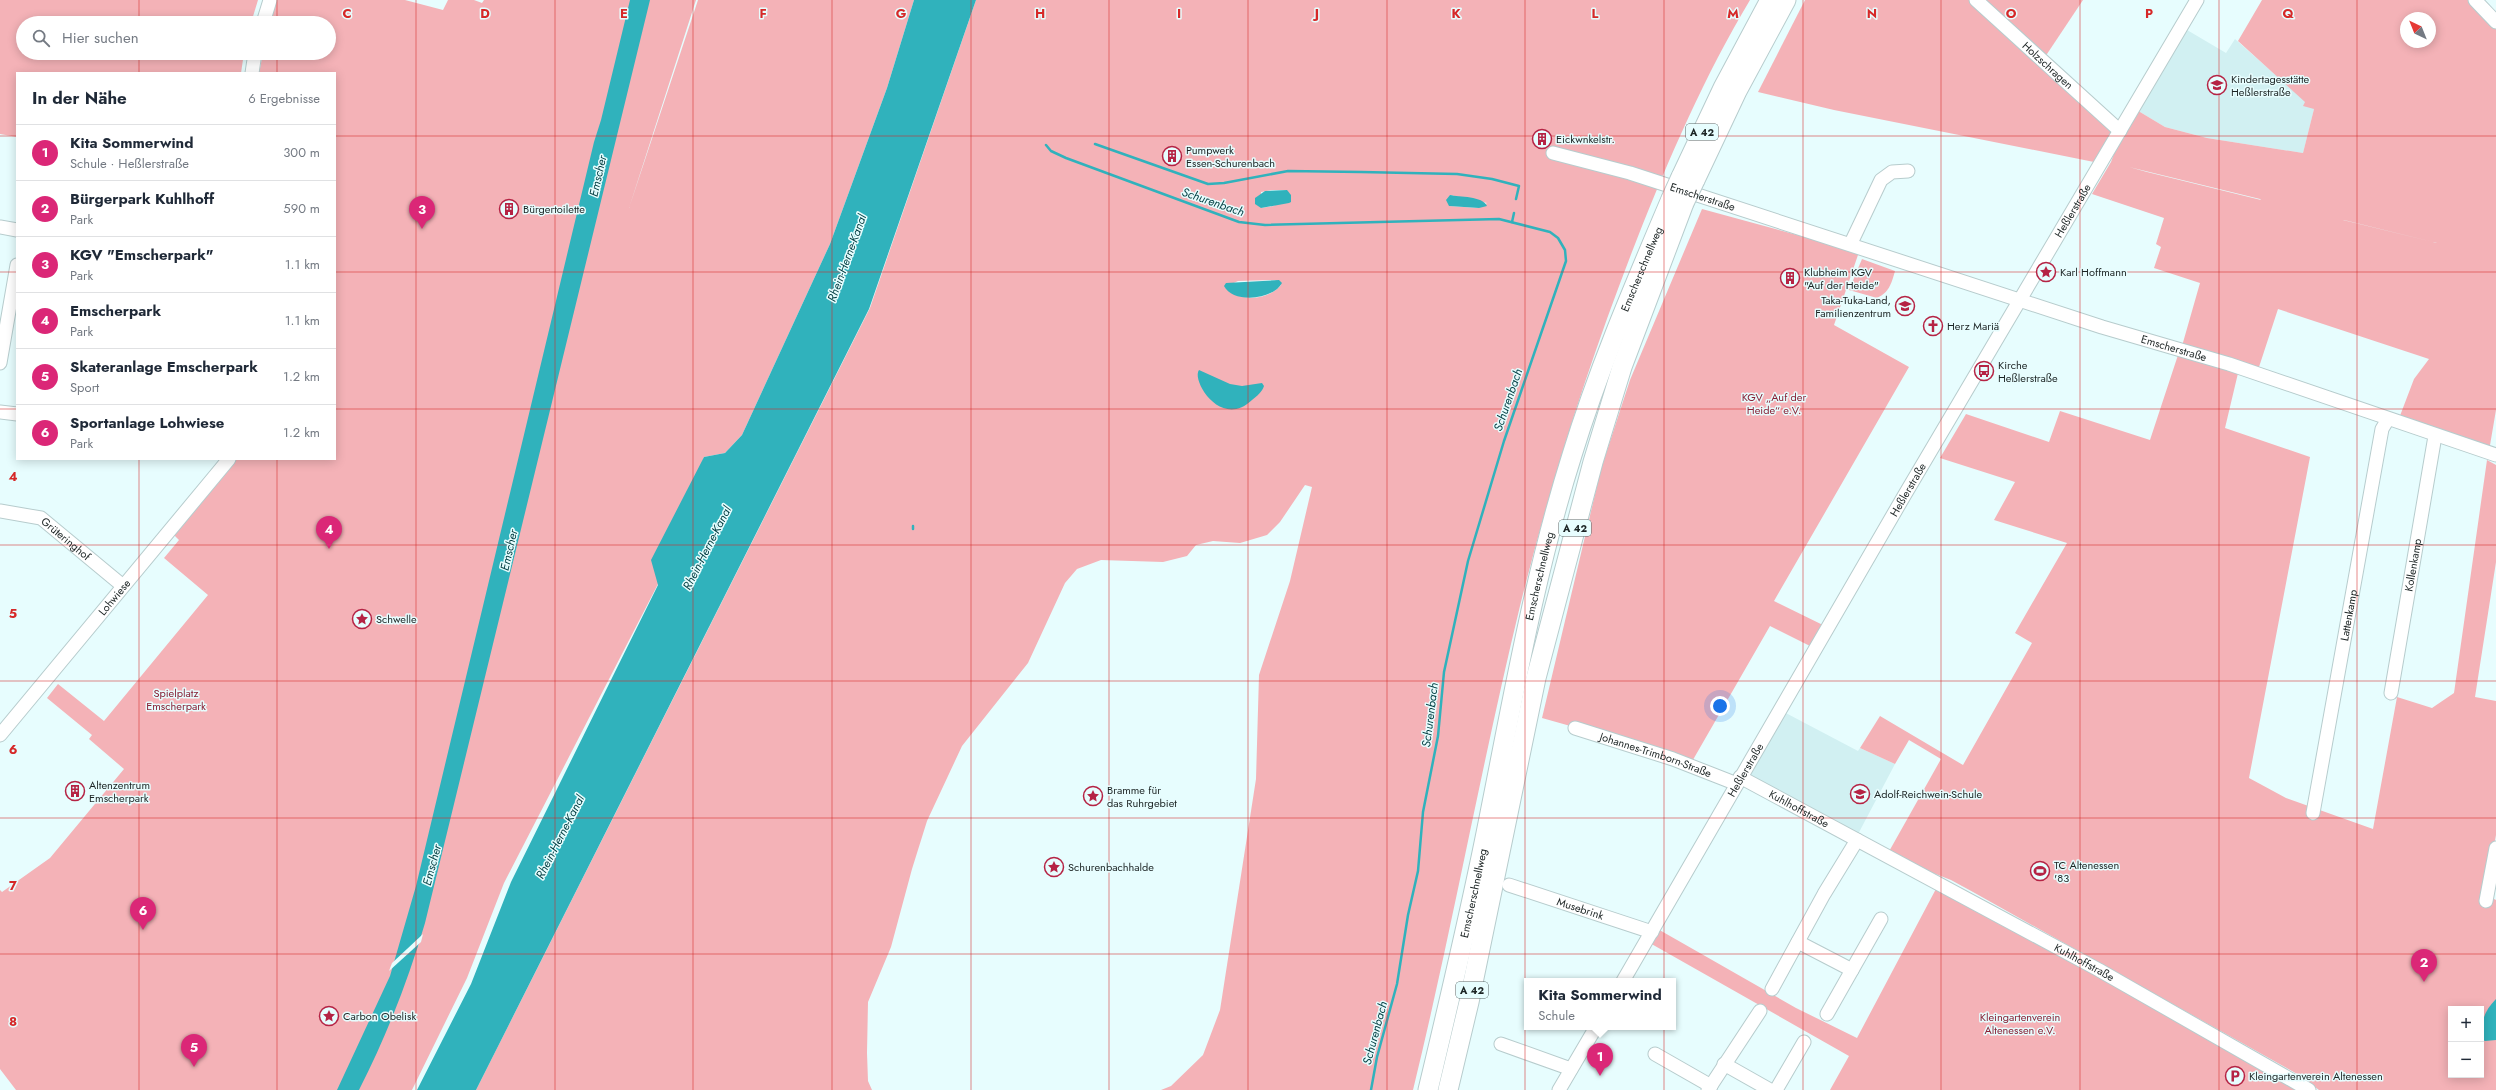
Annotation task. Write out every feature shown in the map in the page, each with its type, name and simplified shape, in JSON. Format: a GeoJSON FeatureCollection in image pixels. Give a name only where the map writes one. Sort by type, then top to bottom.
{"type":"FeatureCollection","features":[{"type":"Feature","properties":{"kind":"highway","name":"Emscherschnellweg"},"geometry":{"type":"LineString","coordinates":[[1428,1090],[1476,884],[1519,663],[1550,534],[1571,457],[1600,370],[1677,201],[1744,62],[1770,0]]}},
{"type":"Feature","properties":{"kind":"highway","name":"Emscherschnellweg"},"geometry":{"type":"LineString","coordinates":[[1744,62],[1786,0]]}},
{"type":"Feature","properties":{"kind":"highway","name":"Emscherschnellweg"},"geometry":{"type":"LineString","coordinates":[[1448,1090],[1469,1002],[1536,678],[1589,476],[1622,367],[1677,201]]}},
{"type":"Feature","properties":{"kind":"street"},"geometry":{"type":"LineString","coordinates":[[264,16],[270,0]]}},
{"type":"Feature","properties":{"kind":"street","name":"Holzschragen"},"geometry":{"type":"LineString","coordinates":[[1976,0],[2119,132]]}},
{"type":"Feature","properties":{"kind":"street","name":"Heßlerstraße"},"geometry":{"type":"LineString","coordinates":[[1625,978],[2197,0]]}},
{"type":"Feature","properties":{"kind":"street"},"geometry":{"type":"LineString","coordinates":[[2475,0],[2496,22]]}},
{"type":"Feature","properties":{"kind":"street"},"geometry":{"type":"LineString","coordinates":[[252,72],[254,60]]}},
{"type":"Feature","properties":{"kind":"street","name":"Emscherstraße"},"geometry":{"type":"LineString","coordinates":[[1553,153],[1630,173],[1851,243],[2102,327],[2230,364],[2435,436],[2472,445],[2496,455]]}},
{"type":"Feature","properties":{"kind":"street"},"geometry":{"type":"LineString","coordinates":[[1851,243],[1880,180],[1890,173],[1908,171]]}},
{"type":"Feature","properties":{"kind":"street"},"geometry":{"type":"LineString","coordinates":[[0,227],[16,230]]}},
{"type":"Feature","properties":{"kind":"street"},"geometry":{"type":"LineString","coordinates":[[0,363],[16,271]]}},
{"type":"Feature","properties":{"kind":"street"},"geometry":{"type":"LineString","coordinates":[[0,412],[16,414]]}},
{"type":"Feature","properties":{"kind":"street","name":"Lattenkamp"},"geometry":{"type":"LineString","coordinates":[[2314,813],[2382,429],[2388,419]]}},
{"type":"Feature","properties":{"kind":"street","name":"Kollenkamp"},"geometry":{"type":"LineString","coordinates":[[2391,694],[2435,436]]}},
{"type":"Feature","properties":{"kind":"street","name":"Lohwiese"},"geometry":{"type":"LineString","coordinates":[[2,729],[228,460]]}},
{"type":"Feature","properties":{"kind":"street","name":"Grüteringhof"},"geometry":{"type":"LineString","coordinates":[[0,511],[41,518],[122,586]]}},
{"type":"Feature","properties":{"kind":"street","name":"Johannes-Trimborn-Straße"},"geometry":{"type":"LineString","coordinates":[[1575,728],[1739,781]]}},
{"type":"Feature","properties":{"kind":"street","name":"Kuhlhoffstraße"},"geometry":{"type":"LineString","coordinates":[[1739,781],[1857,840],[2099,970],[2309,1090]]}},
{"type":"Feature","properties":{"kind":"street"},"geometry":{"type":"LineString","coordinates":[[1772,988],[1857,840]]}},
{"type":"Feature","properties":{"kind":"street"},"geometry":{"type":"LineString","coordinates":[[2486,901],[2496,848]]}},
{"type":"Feature","properties":{"kind":"street","name":"Musebrink"},"geometry":{"type":"LineString","coordinates":[[1509,885],[1652,932]]}},
{"type":"Feature","properties":{"kind":"street"},"geometry":{"type":"LineString","coordinates":[[1827,1014],[1881,919]]}},
{"type":"Feature","properties":{"kind":"street"},"geometry":{"type":"LineString","coordinates":[[1798,942],[1852,970]]}},
{"type":"Feature","properties":{"kind":"street"},"geometry":{"type":"LineString","coordinates":[[1655,1054],[1710,1088],[1734,1047],[1740,1043],[1760,1010]]}},
{"type":"Feature","properties":{"kind":"street"},"geometry":{"type":"LineString","coordinates":[[1559,1090],[1594,1030]]}},
{"type":"Feature","properties":{"kind":"street"},"geometry":{"type":"LineString","coordinates":[[1776,1090],[1804,1042]]}},
{"type":"Feature","properties":{"kind":"street"},"geometry":{"type":"LineString","coordinates":[[1501,1044],[1571,1069]]}},
{"type":"Feature","properties":{"kind":"street"},"geometry":{"type":"LineString","coordinates":[[1724,1064],[1770,1090]]}},
{"type":"Feature","properties":{"kind":"shaded area","name":"Kindertagesstätte Heßlerstraße"},"geometry":{"type":"Polygon","coordinates":[[[2182,27],[2226,53],[2235,39],[2314,109],[2303,153],[2207,138],[2165,127],[2135,109],[2182,27]]]}},
{"type":"Feature","properties":{"kind":"shaded area"},"geometry":{"type":"Polygon","coordinates":[[[1782,711],[1858,751],[1860,748],[1895,764],[1856,838],[1743,777],[1782,711]]]}},
{"type":"Feature","properties":{"kind":"green space"},"geometry":{"type":"Polygon","coordinates":[[[0,0],[258,0],[253,16],[16,16],[16,60],[243,60],[241,72],[16,72],[16,137],[0,134],[0,0]]]}},
{"type":"Feature","properties":{"kind":"green space","name":"Spielplatz Emscherpark"},"geometry":{"type":"Polygon","coordinates":[[[277,0],[405,0],[443,10],[448,0],[474,0],[482,3],[484,0],[696,0],[629,208],[698,0],[914,0],[887,88],[830,244],[742,435],[725,453],[704,457],[658,584],[504,883],[467,978],[412,1090],[16,1090],[0,1069],[0,890],[2,892],[50,858],[124,769],[89,739],[92,735],[47,698],[58,684],[104,721],[208,595],[164,558],[179,540],[174,535],[235,460],[336,460],[336,72],[259,72],[262,60],[336,60],[336,16],[272,16],[277,0]]]}},
{"type":"Feature","properties":{"kind":"green space"},"geometry":{"type":"Polygon","coordinates":[[[976,0],[1750,0],[1703,87],[1649,209],[1603,329],[1572,421],[1520,606],[1492,727],[1441,970],[1413,1090],[1161,1090],[1171,1086],[1203,1055],[1220,1010],[1256,779],[1259,675],[1290,581],[1312,487],[1305,485],[1280,522],[1267,535],[1240,543],[1213,541],[1196,545],[1187,556],[1163,562],[1101,560],[1077,569],[1065,583],[1028,663],[962,746],[927,821],[912,869],[891,947],[868,1002],[868,1081],[872,1090],[476,1090],[870,308],[976,0]],[[1287,190],[1261,192],[1261,208],[1274,206],[1287,190]],[[1450,195],[1449,206],[1478,208],[1487,203],[1450,195]],[[1275,280],[1238,281],[1225,287],[1238,296],[1254,298],[1269,294],[1281,285],[1275,280]]]}},
{"type":"Feature","properties":{"kind":"green space"},"geometry":{"type":"Polygon","coordinates":[[[1805,0],[1973,0],[2116,136],[2099,163],[1834,110],[1758,92],[1805,0]]]}},
{"type":"Feature","properties":{"kind":"green space"},"geometry":{"type":"Polygon","coordinates":[[[1974,0],[2083,0],[2043,60],[1974,0]]]}},
{"type":"Feature","properties":{"kind":"green space"},"geometry":{"type":"Polygon","coordinates":[[[2262,0],[2472,0],[2496,25],[2496,410],[2489,451],[2398,421],[2414,379],[2429,359],[2278,309],[2259,367],[2182,346],[2200,283],[2154,268],[2161,247],[2156,244],[2164,218],[2092,194],[2111,162],[2122,132],[2135,109],[2165,127],[2207,138],[2303,153],[2314,109],[2303,106],[2305,102],[2238,41],[2262,0]],[[2129,167],[2147,172],[2261,200],[2260,199],[2129,167]],[[2343,220],[2437,243],[2344,220],[2343,220]]]}},
{"type":"Feature","properties":{"kind":"green space","name":"KGV „Auf der Heide“ e.V."},"geometry":{"type":"Polygon","coordinates":[[[1702,209],[1859,252],[1834,325],[1909,367],[1774,601],[1829,628],[1816,649],[1770,626],[1690,765],[1613,738],[1542,718],[1601,469],[1630,380],[1702,209]]]}},
{"type":"Feature","properties":{"kind":"green space"},"geometry":{"type":"Polygon","coordinates":[[[1862,259],[1895,271],[1889,288],[1877,298],[1849,290],[1862,259]]]}},
{"type":"Feature","properties":{"kind":"green space"},"geometry":{"type":"Polygon","coordinates":[[[2179,352],[2239,369],[2225,428],[2310,457],[2249,778],[2286,798],[2373,829],[2397,697],[2432,708],[2454,693],[2487,460],[2496,465],[2496,562],[2475,697],[2496,701],[2496,835],[2485,894],[2496,900],[2496,1090],[2319,1090],[2299,1075],[1951,880],[1887,855],[1941,759],[1909,740],[1895,764],[1860,748],[1880,716],[1963,765],[2032,643],[2015,633],[2067,543],[1994,520],[2015,482],[1940,458],[1966,414],[2049,442],[2060,411],[2150,440],[2179,352]]]}},
{"type":"Feature","properties":{"kind":"green space","name":"Kleingartenverein Altenessen e.V."},"geometry":{"type":"Polygon","coordinates":[[[1937,887],[2306,1090],[1830,1090],[1849,1056],[1648,942],[1656,928],[1796,1008],[1857,1038],[1937,887]]]}},
{"type":"Feature","properties":{"kind":"water","name":"Emscher"},"geometry":{"type":"Polygon","coordinates":[[[630,0],[650,0],[425,923],[396,1008],[359,1090],[337,1090],[390,976],[416,886],[594,142],[601,120],[630,0]]]}},
{"type":"Feature","properties":{"kind":"water","name":"Rhein-Herne-Kanal"},"geometry":{"type":"Polygon","coordinates":[[[914,0],[976,0],[869,309],[476,1090],[417,1090],[471,984],[511,882],[658,585],[651,560],[704,457],[725,453],[742,435],[830,244],[887,88],[914,0]]]}},
{"type":"Feature","properties":{"kind":"water"},"geometry":{"type":"Polygon","coordinates":[[[1287,190],[1291,195],[1291,202],[1289,203],[1261,208],[1255,204],[1255,198],[1265,191],[1287,190]]]}},
{"type":"Feature","properties":{"kind":"water"},"geometry":{"type":"Polygon","coordinates":[[[1450,195],[1481,200],[1487,206],[1479,208],[1449,206],[1446,200],[1450,195]]]}},
{"type":"Feature","properties":{"kind":"water"},"geometry":{"type":"Polygon","coordinates":[[[1279,280],[1282,283],[1277,289],[1262,296],[1253,298],[1236,296],[1229,292],[1224,286],[1226,283],[1279,280]]]}},
{"type":"Feature","properties":{"kind":"water"},"geometry":{"type":"Polygon","coordinates":[[[1199,370],[1230,384],[1242,386],[1262,383],[1264,386],[1261,392],[1252,400],[1240,408],[1230,409],[1219,406],[1204,392],[1198,375],[1199,370]]]}},
{"type":"Feature","properties":{"kind":"water"},"geometry":{"type":"Polygon","coordinates":[[[2496,999],[2496,1040],[2485,1041],[2484,1017],[2496,999]]]}},
{"type":"Feature","properties":{"kind":"pier"},"geometry":{"type":"Polygon","coordinates":[[[423,934],[421,942],[389,971],[392,963],[423,934]]]}},
{"type":"Feature","properties":{"kind":"waterway"},"geometry":{"type":"LineString","coordinates":[[1095,144],[1208,184],[1224,183],[1288,171],[1457,174],[1492,179],[1519,186],[1516,199]]}},
{"type":"Feature","properties":{"kind":"waterway","name":"Schurenbach"},"geometry":{"type":"LineString","coordinates":[[1046,145],[1051,151],[1066,158],[1239,222],[1265,225],[1499,219],[1550,232],[1558,238],[1565,250],[1566,261],[1504,441],[1468,561],[1444,672],[1438,736],[1423,812],[1418,871],[1408,915],[1397,984],[1377,1057],[1371,1090]]}},
{"type":"Feature","properties":{"kind":"waterway"},"geometry":{"type":"LineString","coordinates":[[1512,222],[1514,213]]}},
{"type":"Feature","properties":{"kind":"place","name":"Kindertagesstätte Heßlerstraße"},"geometry":{"type":"Point","coordinates":[2217,85]}},
{"type":"Feature","properties":{"kind":"place","name":"Eickwnkelstr."},"geometry":{"type":"Point","coordinates":[1542,139]}},
{"type":"Feature","properties":{"kind":"place","name":"Pumpwerk Essen-Schurenbach"},"geometry":{"type":"Point","coordinates":[1172,156]}},
{"type":"Feature","properties":{"kind":"place","name":"Bürgertoilette"},"geometry":{"type":"Point","coordinates":[509,209]}},
{"type":"Feature","properties":{"kind":"place","name":"KGV \"Emscherpark\""},"geometry":{"type":"Point","coordinates":[422,229]}},
{"type":"Feature","properties":{"kind":"place","name":"Karl Hoffmann"},"geometry":{"type":"Point","coordinates":[2046,272]}},
{"type":"Feature","properties":{"kind":"place","name":"Klubheim KGV \"Auf der Heide\""},"geometry":{"type":"Point","coordinates":[1790,278]}},
{"type":"Feature","properties":{"kind":"place","name":"Taka-Tuka-Land, Familienzentrum"},"geometry":{"type":"Point","coordinates":[1905,306]}},
{"type":"Feature","properties":{"kind":"place","name":"Herz Mariä"},"geometry":{"type":"Point","coordinates":[1933,326]}},
{"type":"Feature","properties":{"kind":"place","name":"Kirche Heßlerstraße"},"geometry":{"type":"Point","coordinates":[1984,371]}},
{"type":"Feature","properties":{"kind":"place","name":"Emscherpark"},"geometry":{"type":"Point","coordinates":[329,549]}},
{"type":"Feature","properties":{"kind":"place","name":"Schwelle"},"geometry":{"type":"Point","coordinates":[362,619]}},
{"type":"Feature","properties":{"kind":"place","name":"Altenzentrum Emscherpark"},"geometry":{"type":"Point","coordinates":[75,791]}},
{"type":"Feature","properties":{"kind":"place","name":"Adolf-Reichwein-Schule"},"geometry":{"type":"Point","coordinates":[1860,794]}},
{"type":"Feature","properties":{"kind":"place","name":"Bramme für das Ruhrgebiet"},"geometry":{"type":"Point","coordinates":[1093,796]}},
{"type":"Feature","properties":{"kind":"place","name":"Schurenbachhalde"},"geometry":{"type":"Point","coordinates":[1054,867]}},
{"type":"Feature","properties":{"kind":"place","name":"TC Altenessen '83"},"geometry":{"type":"Point","coordinates":[2040,871]}},
{"type":"Feature","properties":{"kind":"place","name":"Sportanlage Lohwiese"},"geometry":{"type":"Point","coordinates":[143,930]}},
{"type":"Feature","properties":{"kind":"place","name":"Bürgerpark Kuhlhoff"},"geometry":{"type":"Point","coordinates":[2424,982]}},
{"type":"Feature","properties":{"kind":"place","name":"Carbon Obelisk"},"geometry":{"type":"Point","coordinates":[329,1016]}},
{"type":"Feature","properties":{"kind":"place","name":"Skateranlage Emscherpark"},"geometry":{"type":"Point","coordinates":[194,1067]}},
{"type":"Feature","properties":{"kind":"place","name":"Kita Sommerwind"},"geometry":{"type":"Point","coordinates":[1600,1076]}},
{"type":"Feature","properties":{"kind":"place","name":"Kleingartenverein Altenessen"},"geometry":{"type":"Point","coordinates":[2235,1076]}}]}
